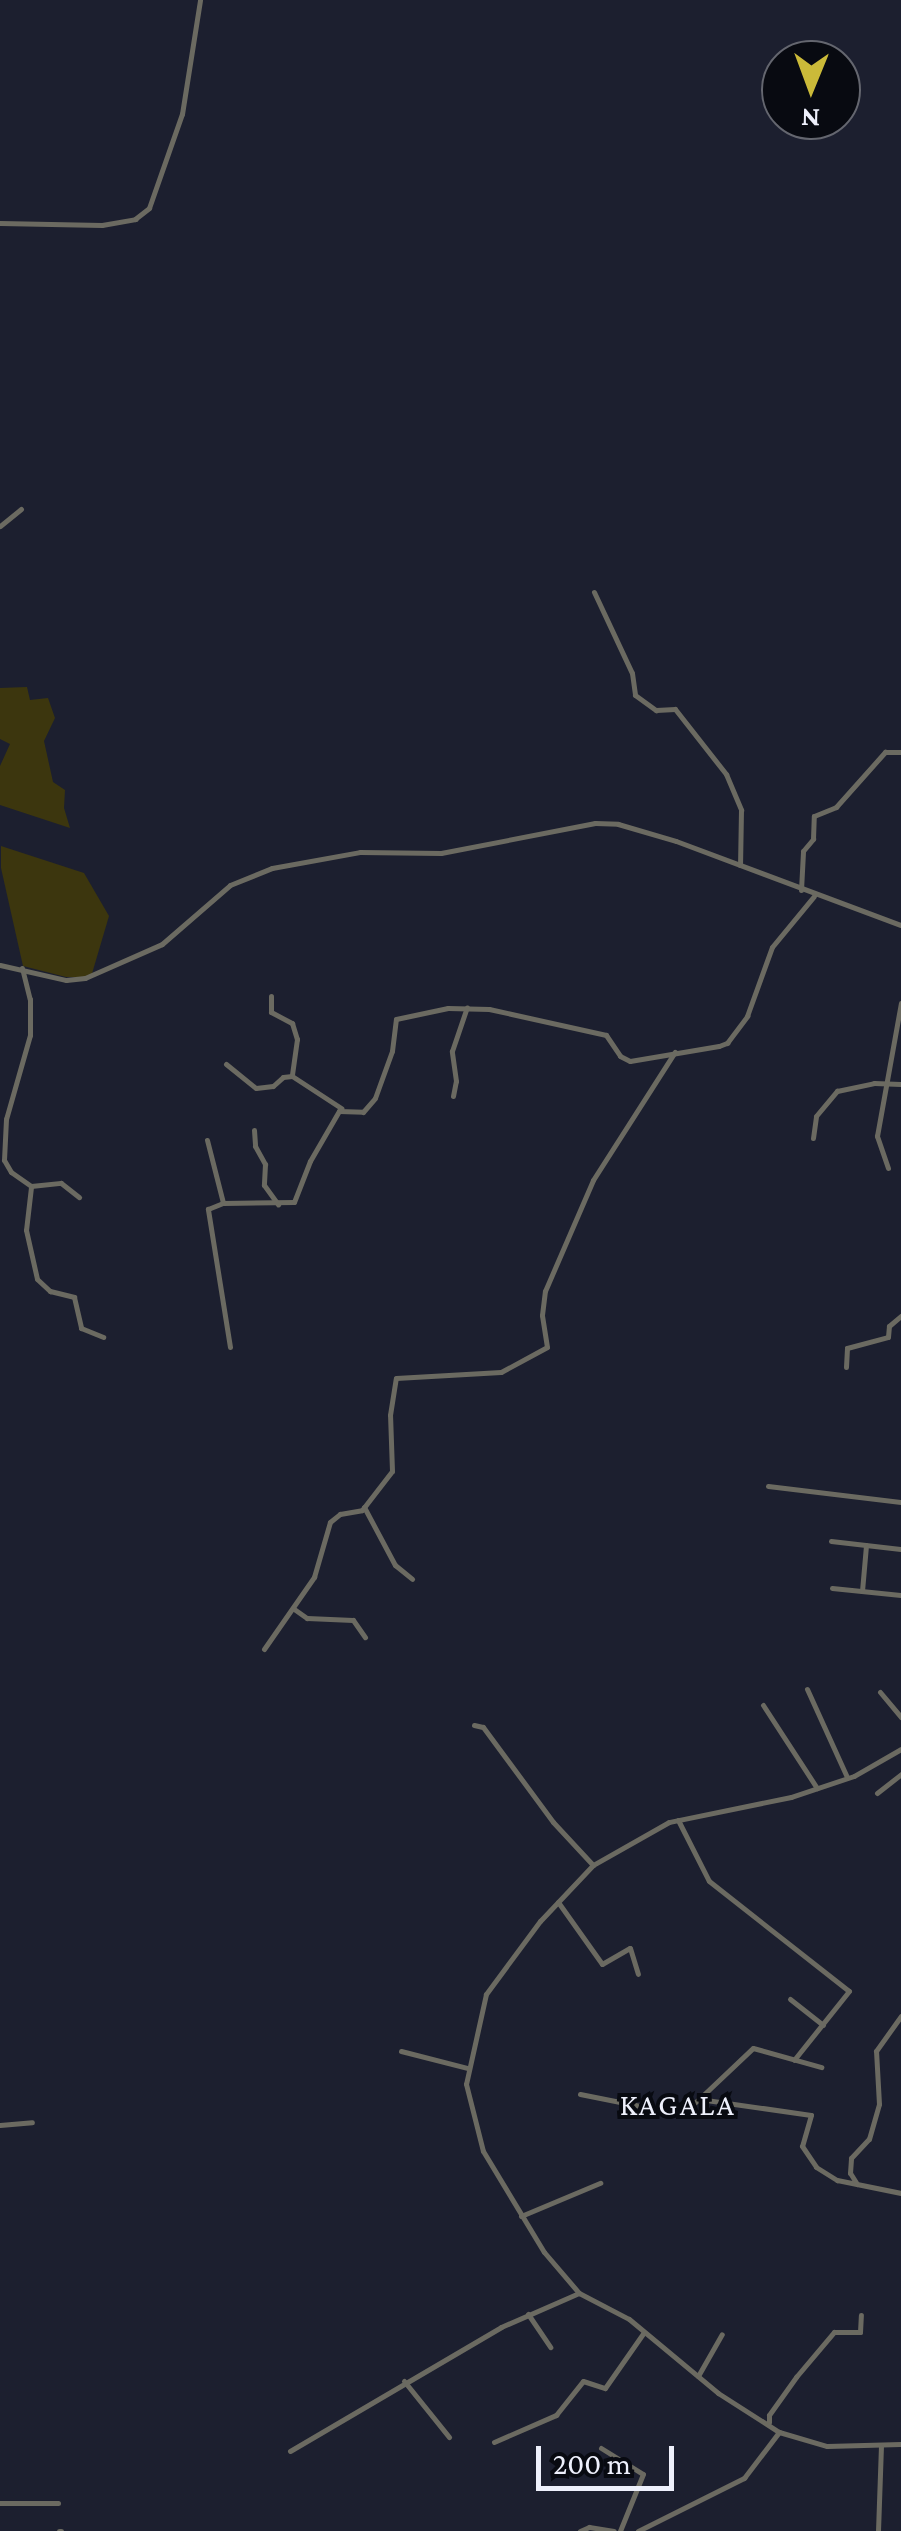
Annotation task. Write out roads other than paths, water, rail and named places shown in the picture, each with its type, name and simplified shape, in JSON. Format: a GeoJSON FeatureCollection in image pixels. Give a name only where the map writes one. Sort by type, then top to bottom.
{"type":"FeatureCollection","features":[{"type":"Feature","properties":{"kind":"street"},"geometry":{"type":"LineString","coordinates":[[0,223],[102,225],[135,219],[148,208],[182,114],[200,0]]}},
{"type":"Feature","properties":{"kind":"street"},"geometry":{"type":"LineString","coordinates":[[0,526],[20,509]]}},
{"type":"Feature","properties":{"kind":"street"},"geometry":{"type":"LineString","coordinates":[[594,592],[632,673],[635,696],[656,710],[675,709],[726,774],[741,810],[740,865]]}},
{"type":"Feature","properties":{"kind":"street"},"geometry":{"type":"LineString","coordinates":[[801,890],[803,851],[812,839],[814,816],[833,810],[886,752],[901,752]]}},
{"type":"Feature","properties":{"kind":"street"},"geometry":{"type":"LineString","coordinates":[[0,965],[66,980],[102,974],[162,944],[242,878],[272,868],[360,852],[441,853],[574,824],[604,822],[642,830],[901,925]]}},
{"type":"Feature","properties":{"kind":"street"},"geometry":{"type":"LineString","coordinates":[[226,1064],[256,1088],[273,1086],[283,1077],[292,1076],[341,1108],[363,1112],[375,1098],[392,1051],[396,1019],[467,1007],[606,1035],[620,1056],[630,1062],[719,1046],[734,1036],[762,984],[772,947],[814,896]]}},
{"type":"Feature","properties":{"kind":"street"},"geometry":{"type":"LineString","coordinates":[[21,967],[30,999],[30,1035],[9,1103],[4,1160],[11,1172],[32,1186],[61,1183],[79,1197]]}},
{"type":"Feature","properties":{"kind":"street"},"geometry":{"type":"LineString","coordinates":[[271,996],[270,1012],[289,1021],[297,1039],[292,1076]]}},
{"type":"Feature","properties":{"kind":"street"},"geometry":{"type":"LineString","coordinates":[[888,1168],[877,1145],[901,1002]]}},
{"type":"Feature","properties":{"kind":"street"},"geometry":{"type":"LineString","coordinates":[[452,1096],[456,1081],[452,1051],[467,1007]]}},
{"type":"Feature","properties":{"kind":"street"},"geometry":{"type":"LineString","coordinates":[[264,1649],[314,1577],[330,1522],[340,1514],[364,1507],[392,1471],[390,1415],[396,1378],[501,1372],[547,1347],[542,1315],[545,1291],[593,1180],[675,1052]]}},
{"type":"Feature","properties":{"kind":"street"},"geometry":{"type":"LineString","coordinates":[[814,1138],[816,1116],[827,1098],[851,1087],[901,1084]]}},
{"type":"Feature","properties":{"kind":"street"},"geometry":{"type":"LineString","coordinates":[[230,1347],[206,1219],[208,1210],[222,1203],[278,1204],[296,1199],[310,1161],[341,1108]]}},
{"type":"Feature","properties":{"kind":"street"},"geometry":{"type":"LineString","coordinates":[[254,1130],[254,1146],[264,1164],[264,1185],[278,1204]]}},
{"type":"Feature","properties":{"kind":"street"},"geometry":{"type":"LineString","coordinates":[[207,1140],[222,1203]]}},
{"type":"Feature","properties":{"kind":"street"},"geometry":{"type":"LineString","coordinates":[[32,1186],[26,1230],[38,1279],[50,1291],[74,1297],[81,1328],[103,1337]]}},
{"type":"Feature","properties":{"kind":"street"},"geometry":{"type":"LineString","coordinates":[[846,1367],[847,1348],[888,1338],[889,1326],[901,1316]]}},
{"type":"Feature","properties":{"kind":"street"},"geometry":{"type":"LineString","coordinates":[[768,1486],[901,1502]]}},
{"type":"Feature","properties":{"kind":"street"},"geometry":{"type":"LineString","coordinates":[[364,1507],[395,1565],[412,1580]]}},
{"type":"Feature","properties":{"kind":"street"},"geometry":{"type":"LineString","coordinates":[[830,1541],[901,1549]]}},
{"type":"Feature","properties":{"kind":"street"},"geometry":{"type":"LineString","coordinates":[[862,1591],[866,1545]]}},
{"type":"Feature","properties":{"kind":"street"},"geometry":{"type":"LineString","coordinates":[[832,1588],[901,1595]]}},
{"type":"Feature","properties":{"kind":"street"},"geometry":{"type":"LineString","coordinates":[[294,1609],[306,1618],[353,1620],[365,1636]]}},
{"type":"Feature","properties":{"kind":"street"},"geometry":{"type":"LineString","coordinates":[[807,1689],[848,1778]]}},
{"type":"Feature","properties":{"kind":"street"},"geometry":{"type":"LineString","coordinates":[[880,1692],[901,1717]]}},
{"type":"Feature","properties":{"kind":"street"},"geometry":{"type":"LineString","coordinates":[[762,1705],[816,1788]]}},
{"type":"Feature","properties":{"kind":"street"},"geometry":{"type":"LineString","coordinates":[[474,1725],[482,1728],[553,1822],[593,1865]]}},
{"type":"Feature","properties":{"kind":"street"},"geometry":{"type":"LineString","coordinates":[[901,1749],[848,1778],[753,1807],[678,1820],[593,1865],[558,1902],[486,1994],[467,2068],[468,2102],[476,2133],[521,2216],[579,2293],[630,2319],[698,2376],[780,2432],[827,2446],[901,2444]]}},
{"type":"Feature","properties":{"kind":"street"},"geometry":{"type":"LineString","coordinates":[[877,1794],[901,1774]]}},
{"type":"Feature","properties":{"kind":"street"},"geometry":{"type":"LineString","coordinates":[[678,1820],[709,1881],[848,1987],[846,1997],[794,2060]]}},
{"type":"Feature","properties":{"kind":"street"},"geometry":{"type":"LineString","coordinates":[[558,1902],[602,1964],[630,1948],[638,1974]]}},
{"type":"Feature","properties":{"kind":"street"},"geometry":{"type":"LineString","coordinates":[[790,2000],[823,2025]]}},
{"type":"Feature","properties":{"kind":"street"},"geometry":{"type":"LineString","coordinates":[[859,2186],[850,2173],[851,2158],[869,2139],[880,2104],[876,2051],[901,2016]]}},
{"type":"Feature","properties":{"kind":"street"},"geometry":{"type":"LineString","coordinates":[[580,2094],[680,2114],[753,2048],[821,2066]]}},
{"type":"Feature","properties":{"kind":"street"},"geometry":{"type":"LineString","coordinates":[[400,2050],[467,2068]]}},
{"type":"Feature","properties":{"kind":"street"},"geometry":{"type":"LineString","coordinates":[[699,2099],[811,2115],[803,2138],[806,2154],[826,2176],[901,2193]]}},
{"type":"Feature","properties":{"kind":"street"},"geometry":{"type":"LineString","coordinates":[[0,2125],[32,2122]]}},
{"type":"Feature","properties":{"kind":"street"},"geometry":{"type":"LineString","coordinates":[[521,2216],[600,2183]]}},
{"type":"Feature","properties":{"kind":"street"},"geometry":{"type":"LineString","coordinates":[[290,2451],[528,2314],[579,2293]]}},
{"type":"Feature","properties":{"kind":"street"},"geometry":{"type":"LineString","coordinates":[[528,2314],[550,2347]]}},
{"type":"Feature","properties":{"kind":"street"},"geometry":{"type":"LineString","coordinates":[[769,2424],[771,2411],[834,2332],[860,2332],[861,2315]]}},
{"type":"Feature","properties":{"kind":"street"},"geometry":{"type":"LineString","coordinates":[[494,2442],[556,2415],[583,2381],[605,2388],[644,2332]]}},
{"type":"Feature","properties":{"kind":"street"},"geometry":{"type":"LineString","coordinates":[[698,2376],[722,2334]]}},
{"type":"Feature","properties":{"kind":"street"},"geometry":{"type":"LineString","coordinates":[[404,2382],[449,2437]]}},
{"type":"Feature","properties":{"kind":"street"},"geometry":{"type":"LineString","coordinates":[[638,2531],[744,2478],[780,2432]]}},
{"type":"Feature","properties":{"kind":"street"},"geometry":{"type":"LineString","coordinates":[[878,2531],[881,2446]]}},
{"type":"Feature","properties":{"kind":"street"},"geometry":{"type":"LineString","coordinates":[[580,2531],[588,2527],[617,2531],[643,2474],[601,2448]]}},
{"type":"Feature","properties":{"kind":"street"},"geometry":{"type":"LineString","coordinates":[[0,2504],[58,2503]]}},
{"type":"Feature","properties":{"kind":"district","name":"KAGALA"},"geometry":{"type":"Point","coordinates":[678,2105]}}]}
